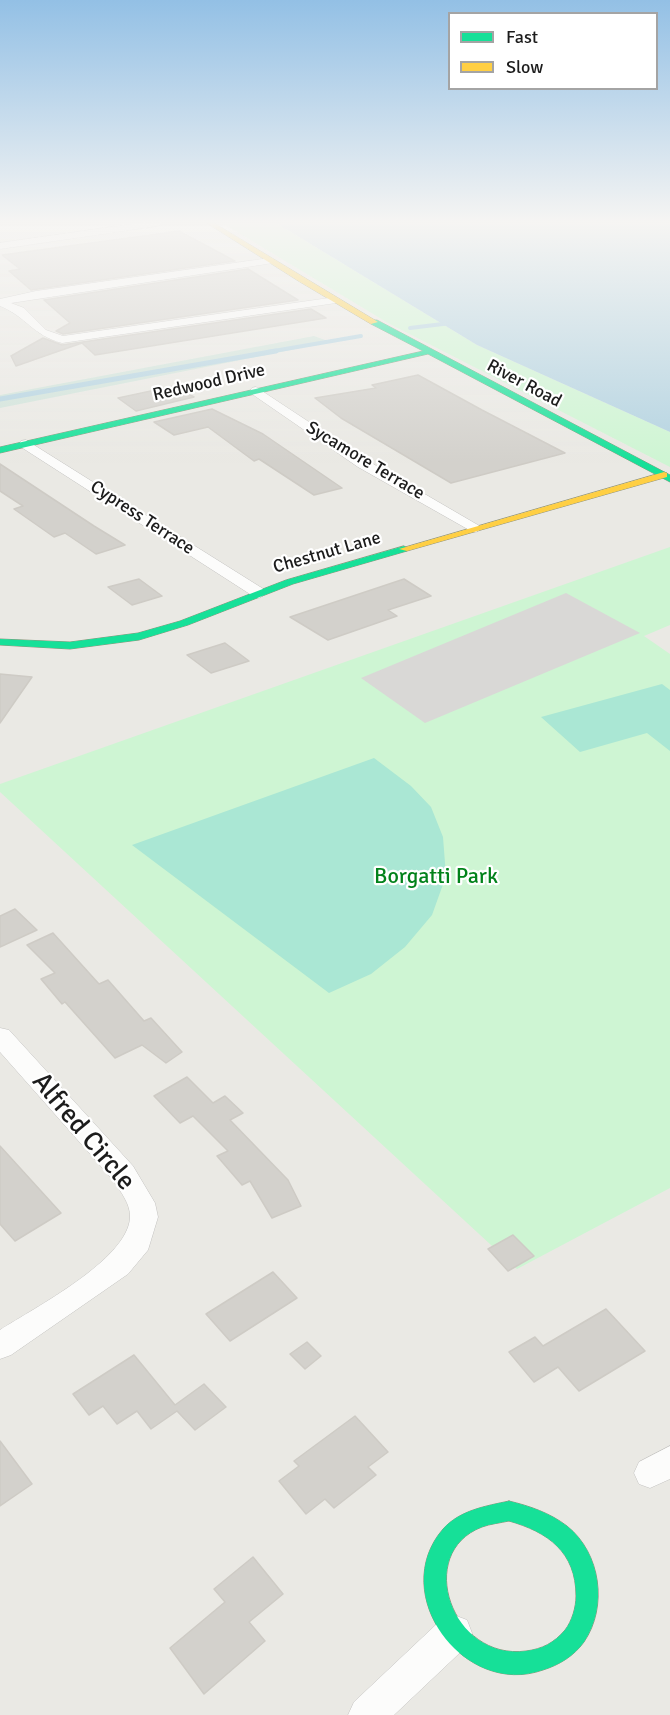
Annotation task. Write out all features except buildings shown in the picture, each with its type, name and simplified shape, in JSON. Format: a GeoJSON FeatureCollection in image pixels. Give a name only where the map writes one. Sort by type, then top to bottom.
{"type":"FeatureCollection","features":[{"type":"Feature","properties":{"kind":"street"},"geometry":{"type":"LineString","coordinates":[[3,303],[20,310],[42,332],[65,340],[315,303]]}},
{"type":"Feature","properties":{"kind":"street","name":"River Road"},"geometry":{"type":"LineString","coordinates":[[341,303],[427,352],[667,477]]}},
{"type":"Feature","properties":{"kind":"street","name":"Redwood Drive"},"geometry":{"type":"LineString","coordinates":[[0,450],[427,352]]}},
{"type":"Feature","properties":{"kind":"street","name":"Sycamore Terrace"},"geometry":{"type":"LineString","coordinates":[[256,391],[363,464],[476,528]]}},
{"type":"Feature","properties":{"kind":"street","name":"Cypress Terrace"},"geometry":{"type":"LineString","coordinates":[[26,444],[259,593]]}},
{"type":"Feature","properties":{"kind":"street","name":"Chestnut Lane"},"geometry":{"type":"LineString","coordinates":[[0,642],[58,648],[111,643],[182,624],[259,593],[476,528],[667,477]]}},
{"type":"Feature","properties":{"kind":"street","name":"Alfred Circle"},"geometry":{"type":"LineString","coordinates":[[0,1036],[123,1173],[141,1203],[144,1216],[138,1242],[118,1266],[0,1346]]}},
{"type":"Feature","properties":{"kind":"street"},"geometry":{"type":"LineString","coordinates":[[509,1511],[525,1514],[557,1530],[580,1557],[588,1585],[587,1614],[574,1639],[551,1657],[522,1664],[507,1664],[478,1653],[454,1633],[440,1609],[434,1583],[441,1550],[462,1525],[492,1512],[509,1511]]}},
{"type":"Feature","properties":{"kind":"street"},"geometry":{"type":"LineString","coordinates":[[367,1715],[454,1633]]}},
{"type":"Feature","properties":{"kind":"green space"},"geometry":{"type":"Polygon","coordinates":[[[355,303],[408,303],[477,345],[670,432],[670,467],[388,323],[355,303]]]}},
{"type":"Feature","properties":{"kind":"green space"},"geometry":{"type":"Polygon","coordinates":[[[314,336],[331,342],[0,408],[0,395],[314,336]]]}},
{"type":"Feature","properties":{"kind":"green space","name":"Borgatti Park"},"geometry":{"type":"Polygon","coordinates":[[[670,547],[670,625],[644,636],[670,654],[670,1188],[517,1269],[0,792],[0,784],[670,547]]]}},
{"type":"Feature","properties":{"kind":"green space"},"geometry":{"type":"Polygon","coordinates":[[[662,684],[670,690],[670,751],[647,733],[580,752],[541,717],[662,684]]]}},
{"type":"Feature","properties":{"kind":"green space"},"geometry":{"type":"Polygon","coordinates":[[[374,758],[411,786],[431,807],[443,837],[446,876],[432,915],[405,947],[371,974],[329,993],[132,845],[374,758]]]}},
{"type":"Feature","properties":{"kind":"shaded area"},"geometry":{"type":"Polygon","coordinates":[[[566,593],[640,633],[425,723],[361,678],[566,593]]]}},
{"type":"Feature","properties":{"kind":"water"},"geometry":{"type":"Polygon","coordinates":[[[408,303],[670,303],[670,432],[477,345],[408,303]]]}},
{"type":"Feature","properties":{"kind":"waterway"},"geometry":{"type":"LineString","coordinates":[[410,328],[451,323]]}},
{"type":"Feature","properties":{"kind":"waterway"},"geometry":{"type":"LineString","coordinates":[[268,352],[361,336]]}},
{"type":"Feature","properties":{"kind":"waterway"},"geometry":{"type":"LineString","coordinates":[[0,399],[276,351]]}},
{"type":"Feature","properties":{"kind":"traffic: fast"},"geometry":{"type":"LineString","coordinates":[[374,322],[670,479]]}},
{"type":"Feature","properties":{"kind":"traffic: fast"},"geometry":{"type":"LineString","coordinates":[[0,450],[427,352]]}},
{"type":"Feature","properties":{"kind":"traffic: fast"},"geometry":{"type":"LineString","coordinates":[[0,642],[70,646],[139,637],[184,623],[289,582],[404,549]]}},
{"type":"Feature","properties":{"kind":"traffic: fast"},"geometry":{"type":"LineString","coordinates":[[509,1511],[529,1516],[562,1535],[583,1564],[587,1582],[587,1601],[582,1622],[571,1641],[560,1651],[547,1658],[515,1664],[490,1660],[475,1652],[461,1640],[441,1609],[436,1573],[440,1555],[456,1532],[479,1518],[509,1511]]}},
{"type":"Feature","properties":{"kind":"traffic: slow"},"geometry":{"type":"LineString","coordinates":[[341,303],[374,322]]}},
{"type":"Feature","properties":{"kind":"traffic: slow"},"geometry":{"type":"LineString","coordinates":[[404,549],[664,475]]}}]}
